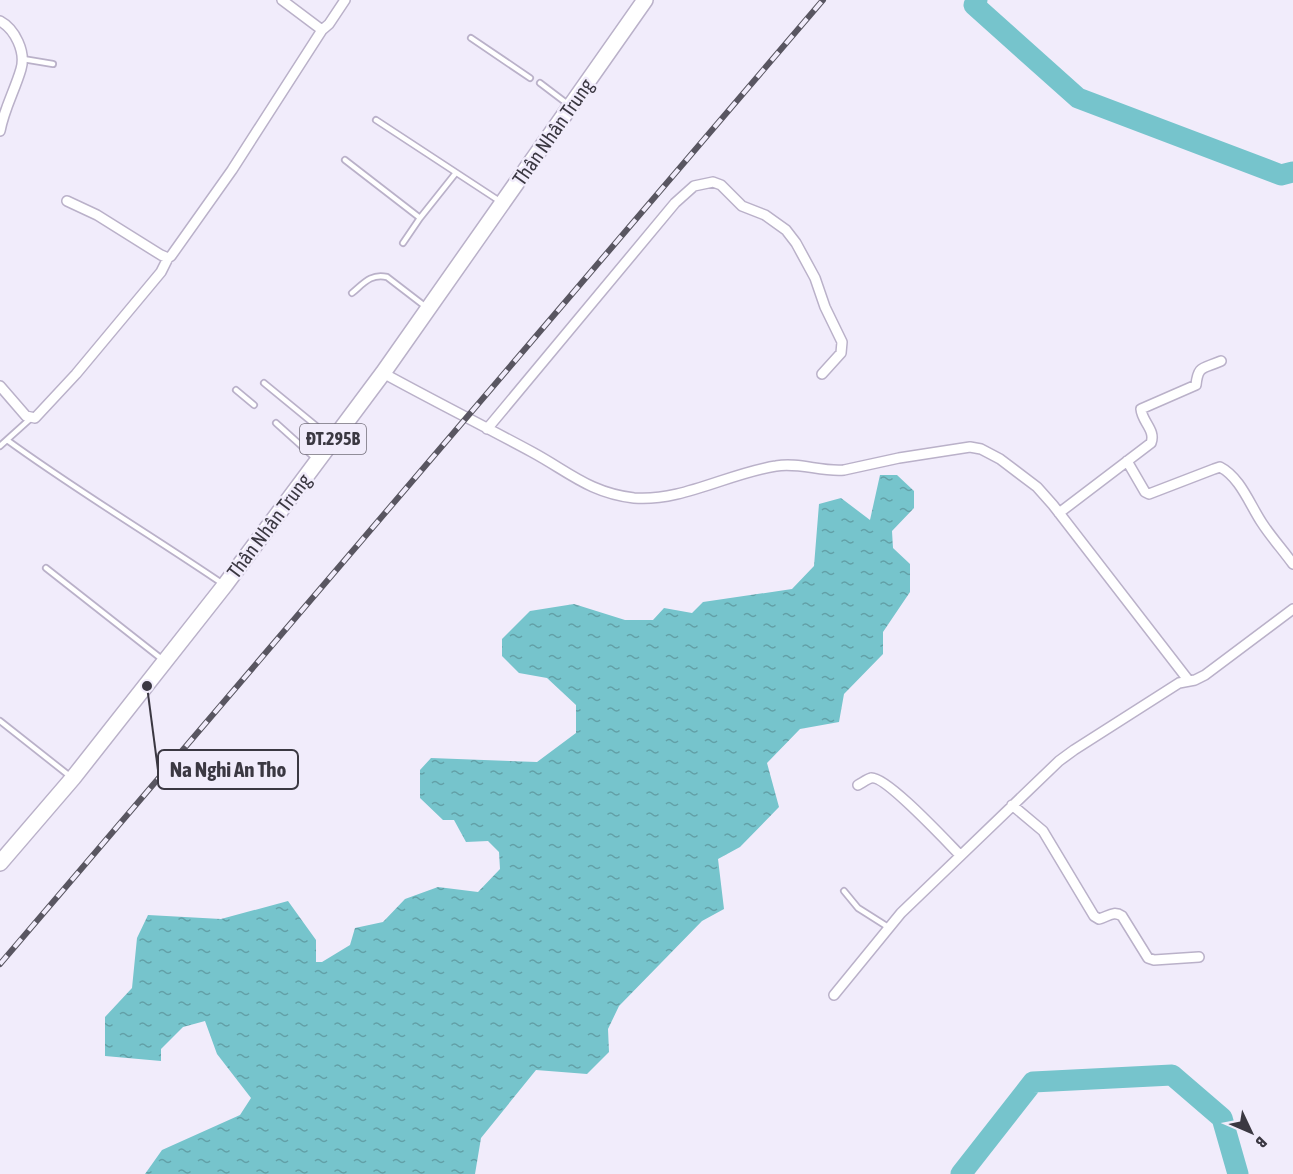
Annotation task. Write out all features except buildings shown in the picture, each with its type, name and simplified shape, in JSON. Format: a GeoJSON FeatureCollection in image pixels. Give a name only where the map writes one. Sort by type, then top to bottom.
{"type":"FeatureCollection","features":[{"type":"Feature","properties":{"kind":"main road","name":"Thân Nhân Trung"},"geometry":{"type":"LineString","coordinates":[[0,863],[73,778],[165,662],[318,461],[429,309],[645,0]]}},
{"type":"Feature","properties":{"kind":"street"},"geometry":{"type":"LineString","coordinates":[[282,0],[322,30]]}},
{"type":"Feature","properties":{"kind":"street"},"geometry":{"type":"LineString","coordinates":[[0,386],[26,416],[35,418],[76,374],[161,272],[168,258],[232,170],[322,30],[330,24],[345,0]]}},
{"type":"Feature","properties":{"kind":"street"},"geometry":{"type":"LineString","coordinates":[[0,21],[9,26],[15,34],[22,58],[21,69],[3,116],[0,131]]}},
{"type":"Feature","properties":{"kind":"street"},"geometry":{"type":"LineString","coordinates":[[487,429],[675,203],[694,186],[712,182],[721,185],[742,206],[776,221],[796,243],[815,278],[825,307],[842,342],[841,353],[822,374]]}},
{"type":"Feature","properties":{"kind":"street"},"geometry":{"type":"LineString","coordinates":[[67,201],[97,215],[168,258]]}},
{"type":"Feature","properties":{"kind":"street"},"geometry":{"type":"LineString","coordinates":[[1059,513],[1148,447],[1153,437],[1141,409],[1196,385],[1197,373],[1200,370],[1221,361]]}},
{"type":"Feature","properties":{"kind":"street"},"geometry":{"type":"LineString","coordinates":[[383,373],[535,454],[592,488],[636,498],[658,498],[746,472],[778,466],[792,465],[834,471],[954,449],[981,449],[1020,473],[1037,487],[1189,681]]}},
{"type":"Feature","properties":{"kind":"street"},"geometry":{"type":"LineString","coordinates":[[1127,461],[1145,492],[1149,494],[1220,467],[1227,471],[1293,564]]}},
{"type":"Feature","properties":{"kind":"street"},"geometry":{"type":"LineString","coordinates":[[834,995],[888,927],[1012,805],[1074,750],[1179,683],[1195,680],[1205,675],[1293,609]]}},
{"type":"Feature","properties":{"kind":"street"},"geometry":{"type":"LineString","coordinates":[[858,785],[870,778],[879,779],[914,809],[960,855]]}},
{"type":"Feature","properties":{"kind":"street"},"geometry":{"type":"LineString","coordinates":[[1012,805],[1043,831],[1094,916],[1100,920],[1112,913],[1122,916],[1148,958],[1154,960],[1199,957]]}},
{"type":"Feature","properties":{"kind":"lane"},"geometry":{"type":"LineString","coordinates":[[471,38],[531,78]]}},
{"type":"Feature","properties":{"kind":"lane"},"geometry":{"type":"LineString","coordinates":[[22,58],[53,64]]}},
{"type":"Feature","properties":{"kind":"lane"},"geometry":{"type":"LineString","coordinates":[[540,83],[572,107]]}},
{"type":"Feature","properties":{"kind":"lane"},"geometry":{"type":"LineString","coordinates":[[376,120],[503,204]]}},
{"type":"Feature","properties":{"kind":"lane"},"geometry":{"type":"LineString","coordinates":[[345,160],[420,218]]}},
{"type":"Feature","properties":{"kind":"lane"},"geometry":{"type":"LineString","coordinates":[[403,243],[455,174]]}},
{"type":"Feature","properties":{"kind":"lane"},"geometry":{"type":"LineString","coordinates":[[352,294],[370,277],[387,277],[429,309]]}},
{"type":"Feature","properties":{"kind":"lane"},"geometry":{"type":"LineString","coordinates":[[264,383],[334,439]]}},
{"type":"Feature","properties":{"kind":"lane"},"geometry":{"type":"LineString","coordinates":[[236,390],[254,405]]}},
{"type":"Feature","properties":{"kind":"lane"},"geometry":{"type":"LineString","coordinates":[[0,446],[30,418]]}},
{"type":"Feature","properties":{"kind":"lane"},"geometry":{"type":"LineString","coordinates":[[276,423],[318,461]]}},
{"type":"Feature","properties":{"kind":"lane"},"geometry":{"type":"LineString","coordinates":[[7,440],[56,476],[225,585]]}},
{"type":"Feature","properties":{"kind":"lane"},"geometry":{"type":"LineString","coordinates":[[46,568],[165,662]]}},
{"type":"Feature","properties":{"kind":"lane"},"geometry":{"type":"LineString","coordinates":[[0,721],[73,778]]}},
{"type":"Feature","properties":{"kind":"lane"},"geometry":{"type":"LineString","coordinates":[[844,891],[858,908],[888,927]]}},
{"type":"Feature","properties":{"kind":"water"},"geometry":{"type":"Polygon","coordinates":[[[880,475],[897,475],[914,491],[914,508],[892,531],[893,548],[910,564],[910,592],[883,632],[883,654],[844,694],[839,722],[800,729],[767,763],[779,807],[740,847],[718,859],[724,909],[702,921],[619,1006],[608,1029],[609,1052],[587,1074],[536,1070],[481,1138],[475,1174],[145,1174],[162,1150],[240,1115],[251,1098],[217,1054],[205,1021],[183,1027],[161,1049],[161,1061],[105,1056],[105,1017],[132,988],[137,938],[148,915],[221,919],[288,901],[316,940],[316,962],[322,962],[350,945],[355,928],[383,922],[405,899],[438,887],[478,892],[500,869],[499,852],[488,841],[466,842],[454,820],[443,820],[420,798],[420,770],[431,758],[537,762],[576,733],[576,705],[547,678],[519,673],[502,656],[502,639],[530,611],[574,604],[625,620],[653,620],[664,608],[692,613],[703,602],[792,589],[814,566],[819,504],[841,498],[870,520],[880,475]]]}},
{"type":"Feature","properties":{"kind":"waterway"},"geometry":{"type":"LineString","coordinates":[[977,0],[974,5],[1078,98],[1281,175],[1293,172]]}},
{"type":"Feature","properties":{"kind":"waterway"},"geometry":{"type":"LineString","coordinates":[[961,1174],[1033,1082],[1172,1075],[1222,1118],[1238,1174]]}},
{"type":"Feature","properties":{"kind":"railway"},"geometry":{"type":"LineString","coordinates":[[0,964],[823,0]]}},
{"type":"Feature","properties":{"kind":"place","name":"Na Nghi An Tho"},"geometry":{"type":"Point","coordinates":[147,686]}}]}
